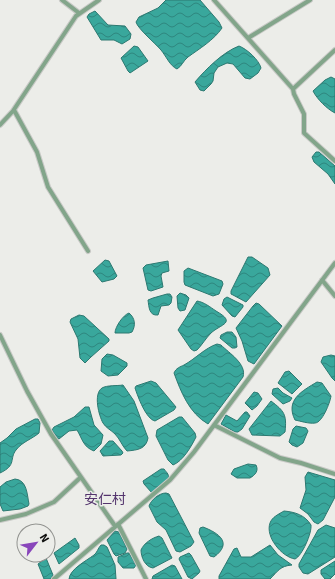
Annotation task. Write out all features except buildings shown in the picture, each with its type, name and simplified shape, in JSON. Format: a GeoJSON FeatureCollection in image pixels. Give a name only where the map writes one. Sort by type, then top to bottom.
{"type":"FeatureCollection","features":[{"type":"Feature","properties":{"kind":"street"},"geometry":{"type":"LineString","coordinates":[[62,0],[79,13]]}},
{"type":"Feature","properties":{"kind":"street"},"geometry":{"type":"LineString","coordinates":[[0,125],[14,110],[79,13],[99,0]]}},
{"type":"Feature","properties":{"kind":"street"},"geometry":{"type":"LineString","coordinates":[[214,0],[293,89],[304,114],[304,133],[335,161]]}},
{"type":"Feature","properties":{"kind":"street"},"geometry":{"type":"LineString","coordinates":[[248,38],[310,0]]}},
{"type":"Feature","properties":{"kind":"street"},"geometry":{"type":"LineString","coordinates":[[293,89],[335,50]]}},
{"type":"Feature","properties":{"kind":"street"},"geometry":{"type":"LineString","coordinates":[[14,110],[37,152],[48,187],[88,250]]}},
{"type":"Feature","properties":{"kind":"street"},"geometry":{"type":"LineString","coordinates":[[54,579],[170,480],[194,452],[335,263]]}},
{"type":"Feature","properties":{"kind":"street"},"geometry":{"type":"LineString","coordinates":[[322,280],[335,296]]}},
{"type":"Feature","properties":{"kind":"street"},"geometry":{"type":"LineString","coordinates":[[0,335],[26,391],[46,427],[80,477],[117,525],[146,579]]}},
{"type":"Feature","properties":{"kind":"street"},"geometry":{"type":"LineString","coordinates":[[214,425],[277,456],[335,474]]}},
{"type":"Feature","properties":{"kind":"street"},"geometry":{"type":"LineString","coordinates":[[0,520],[26,514],[54,502],[80,477]]}},
{"type":"Feature","properties":{"kind":"water"},"geometry":{"type":"Polygon","coordinates":[[[166,0],[200,0],[219,22],[222,28],[211,40],[186,59],[177,69],[170,63],[161,50],[143,32],[136,22],[139,17],[158,8],[166,0]]]}},
{"type":"Feature","properties":{"kind":"water"},"geometry":{"type":"Polygon","coordinates":[[[95,11],[108,25],[125,26],[131,34],[130,39],[122,44],[114,40],[101,40],[87,17],[95,11]]]}},
{"type":"Feature","properties":{"kind":"water"},"geometry":{"type":"Polygon","coordinates":[[[134,46],[138,47],[148,61],[130,73],[121,58],[134,46]]]}},
{"type":"Feature","properties":{"kind":"water"},"geometry":{"type":"Polygon","coordinates":[[[239,46],[249,52],[258,62],[261,68],[258,73],[250,79],[245,78],[233,64],[227,63],[218,67],[214,73],[213,81],[204,91],[200,90],[195,82],[199,77],[227,52],[239,46]]]}},
{"type":"Feature","properties":{"kind":"water"},"geometry":{"type":"Polygon","coordinates":[[[331,77],[335,79],[335,113],[322,104],[313,91],[325,80],[331,77]]]}},
{"type":"Feature","properties":{"kind":"water"},"geometry":{"type":"Polygon","coordinates":[[[316,152],[319,152],[335,166],[335,184],[328,174],[314,162],[312,157],[316,152]]]}},
{"type":"Feature","properties":{"kind":"water"},"geometry":{"type":"Polygon","coordinates":[[[248,257],[252,257],[268,268],[270,275],[246,302],[231,294],[231,291],[248,257]]]}},
{"type":"Feature","properties":{"kind":"water"},"geometry":{"type":"Polygon","coordinates":[[[105,260],[109,261],[117,276],[114,279],[102,282],[93,271],[105,260]]]}},
{"type":"Feature","properties":{"kind":"water"},"geometry":{"type":"Polygon","coordinates":[[[168,261],[169,271],[162,273],[161,276],[163,287],[151,291],[148,290],[143,268],[146,265],[168,261]]]}},
{"type":"Feature","properties":{"kind":"water"},"geometry":{"type":"Polygon","coordinates":[[[188,268],[222,281],[223,284],[219,294],[213,296],[185,285],[184,271],[188,268]]]}},
{"type":"Feature","properties":{"kind":"water"},"geometry":{"type":"Polygon","coordinates":[[[180,293],[189,298],[185,310],[180,311],[178,308],[177,296],[180,293]]]}},
{"type":"Feature","properties":{"kind":"water"},"geometry":{"type":"Polygon","coordinates":[[[170,294],[172,297],[171,303],[169,305],[161,306],[158,315],[151,313],[148,300],[170,294]]]}},
{"type":"Feature","properties":{"kind":"water"},"geometry":{"type":"Polygon","coordinates":[[[227,297],[243,305],[235,317],[232,316],[222,305],[224,299],[227,297]]]}},
{"type":"Feature","properties":{"kind":"water"},"geometry":{"type":"Polygon","coordinates":[[[197,301],[205,304],[222,315],[226,321],[223,325],[211,333],[197,350],[194,351],[178,330],[197,301]]]}},
{"type":"Feature","properties":{"kind":"water"},"geometry":{"type":"Polygon","coordinates":[[[256,303],[259,304],[282,326],[254,364],[248,361],[236,328],[256,303]]]}},
{"type":"Feature","properties":{"kind":"water"},"geometry":{"type":"Polygon","coordinates":[[[129,313],[133,317],[134,322],[132,332],[115,333],[116,328],[124,316],[129,313]]]}},
{"type":"Feature","properties":{"kind":"water"},"geometry":{"type":"Polygon","coordinates":[[[79,315],[84,316],[109,339],[109,341],[85,363],[80,358],[78,339],[70,322],[71,319],[79,315]]]}},
{"type":"Feature","properties":{"kind":"water"},"geometry":{"type":"Polygon","coordinates":[[[227,332],[232,332],[236,337],[237,347],[232,348],[220,338],[221,335],[227,332]]]}},
{"type":"Feature","properties":{"kind":"water"},"geometry":{"type":"Polygon","coordinates":[[[217,344],[221,345],[233,355],[240,363],[244,372],[243,377],[208,424],[196,414],[186,402],[174,373],[178,368],[188,363],[208,348],[217,344]]]}},
{"type":"Feature","properties":{"kind":"water"},"geometry":{"type":"Polygon","coordinates":[[[107,354],[113,355],[127,363],[127,366],[118,375],[108,376],[101,371],[102,359],[107,354]]]}},
{"type":"Feature","properties":{"kind":"water"},"geometry":{"type":"Polygon","coordinates":[[[331,355],[335,356],[335,381],[321,362],[323,357],[331,355]]]}},
{"type":"Feature","properties":{"kind":"water"},"geometry":{"type":"Polygon","coordinates":[[[289,371],[302,384],[292,394],[278,383],[285,372],[289,371]]]}},
{"type":"Feature","properties":{"kind":"water"},"geometry":{"type":"Polygon","coordinates":[[[151,381],[156,383],[176,407],[174,410],[155,421],[148,416],[140,402],[135,388],[136,386],[151,381]]]}},
{"type":"Feature","properties":{"kind":"water"},"geometry":{"type":"Polygon","coordinates":[[[317,382],[322,383],[331,396],[323,416],[318,422],[315,423],[295,420],[292,413],[294,402],[301,393],[317,382]]]}},
{"type":"Feature","properties":{"kind":"water"},"geometry":{"type":"Polygon","coordinates":[[[123,385],[134,401],[148,438],[143,447],[127,451],[117,436],[104,425],[101,420],[97,400],[99,391],[102,388],[123,385]]]}},
{"type":"Feature","properties":{"kind":"water"},"geometry":{"type":"Polygon","coordinates":[[[278,388],[292,398],[290,401],[283,404],[272,394],[273,389],[278,388]]]}},
{"type":"Feature","properties":{"kind":"water"},"geometry":{"type":"Polygon","coordinates":[[[254,392],[258,393],[262,399],[252,410],[245,403],[254,392]]]}},
{"type":"Feature","properties":{"kind":"water"},"geometry":{"type":"Polygon","coordinates":[[[271,401],[282,410],[284,414],[285,432],[280,436],[252,435],[249,429],[271,401]]]}},
{"type":"Feature","properties":{"kind":"water"},"geometry":{"type":"Polygon","coordinates":[[[85,407],[89,407],[94,425],[103,435],[101,444],[94,451],[85,445],[77,430],[69,431],[59,439],[52,430],[54,427],[74,417],[85,407]]]}},
{"type":"Feature","properties":{"kind":"water"},"geometry":{"type":"Polygon","coordinates":[[[245,412],[247,412],[250,416],[242,429],[238,432],[235,432],[221,424],[226,415],[237,421],[245,412]]]}},
{"type":"Feature","properties":{"kind":"water"},"geometry":{"type":"Polygon","coordinates":[[[179,417],[182,417],[195,433],[196,437],[183,457],[173,465],[168,460],[156,436],[157,430],[179,417]]]}},
{"type":"Feature","properties":{"kind":"water"},"geometry":{"type":"Polygon","coordinates":[[[35,419],[38,419],[40,423],[39,433],[18,447],[14,453],[11,465],[0,473],[0,443],[16,429],[35,419]]]}},
{"type":"Feature","properties":{"kind":"water"},"geometry":{"type":"Polygon","coordinates":[[[296,426],[306,428],[308,431],[303,443],[297,447],[289,442],[293,429],[296,426]]]}},
{"type":"Feature","properties":{"kind":"water"},"geometry":{"type":"Polygon","coordinates":[[[109,441],[113,441],[122,451],[123,453],[121,455],[103,456],[100,451],[109,441]]]}},
{"type":"Feature","properties":{"kind":"water"},"geometry":{"type":"Polygon","coordinates":[[[248,464],[256,465],[257,467],[256,473],[250,478],[237,478],[231,474],[234,469],[248,464]]]}},
{"type":"Feature","properties":{"kind":"water"},"geometry":{"type":"Polygon","coordinates":[[[161,469],[164,469],[167,473],[169,477],[168,480],[152,493],[143,481],[161,469]]]}},
{"type":"Feature","properties":{"kind":"water"},"geometry":{"type":"Polygon","coordinates":[[[308,472],[335,480],[335,497],[323,520],[318,524],[300,508],[306,490],[305,477],[308,472]]]}},
{"type":"Feature","properties":{"kind":"water"},"geometry":{"type":"Polygon","coordinates":[[[15,479],[22,482],[24,485],[29,504],[28,506],[20,509],[3,511],[0,504],[0,487],[6,482],[15,479]]]}},
{"type":"Feature","properties":{"kind":"water"},"geometry":{"type":"Polygon","coordinates":[[[166,493],[169,494],[194,542],[191,546],[180,552],[176,551],[166,530],[157,522],[149,506],[156,497],[166,493]]]}},
{"type":"Feature","properties":{"kind":"water"},"geometry":{"type":"Polygon","coordinates":[[[284,511],[299,515],[306,519],[311,525],[306,544],[301,554],[295,559],[285,554],[276,546],[270,534],[269,528],[272,519],[284,511]]]}},
{"type":"Feature","properties":{"kind":"water"},"geometry":{"type":"Polygon","coordinates":[[[326,525],[335,528],[335,557],[308,574],[303,573],[299,567],[299,564],[318,530],[326,525]]]}},
{"type":"Feature","properties":{"kind":"water"},"geometry":{"type":"Polygon","coordinates":[[[203,527],[219,535],[222,539],[223,547],[214,557],[210,556],[199,533],[200,528],[203,527]]]}},
{"type":"Feature","properties":{"kind":"water"},"geometry":{"type":"Polygon","coordinates":[[[115,531],[119,532],[127,549],[125,553],[116,556],[107,540],[115,531]]]}},
{"type":"Feature","properties":{"kind":"water"},"geometry":{"type":"Polygon","coordinates":[[[159,536],[162,538],[172,558],[153,568],[148,566],[144,561],[141,550],[148,541],[159,536]]]}},
{"type":"Feature","properties":{"kind":"water"},"geometry":{"type":"Polygon","coordinates":[[[75,538],[79,545],[79,548],[59,564],[56,557],[56,552],[75,538]]]}},
{"type":"Feature","properties":{"kind":"water"},"geometry":{"type":"Polygon","coordinates":[[[101,545],[107,547],[115,565],[116,579],[69,579],[72,572],[95,554],[101,545]]]}},
{"type":"Feature","properties":{"kind":"water"},"geometry":{"type":"Polygon","coordinates":[[[270,545],[278,555],[292,565],[277,571],[270,579],[219,579],[219,576],[234,549],[237,548],[241,557],[251,557],[270,545]]]}},
{"type":"Feature","properties":{"kind":"water"},"geometry":{"type":"Polygon","coordinates":[[[129,553],[136,565],[134,568],[123,568],[118,562],[118,557],[129,553]]]}},
{"type":"Feature","properties":{"kind":"water"},"geometry":{"type":"Polygon","coordinates":[[[189,553],[200,571],[192,579],[188,577],[179,559],[180,557],[189,553]]]}},
{"type":"Feature","properties":{"kind":"water"},"geometry":{"type":"Polygon","coordinates":[[[335,561],[335,574],[330,579],[325,579],[321,574],[321,570],[335,561]]]}},
{"type":"Feature","properties":{"kind":"water"},"geometry":{"type":"Polygon","coordinates":[[[48,563],[53,575],[51,579],[44,579],[38,564],[48,563]]]}},
{"type":"Feature","properties":{"kind":"water"},"geometry":{"type":"Polygon","coordinates":[[[172,565],[175,566],[182,579],[152,579],[153,576],[172,565]]]}},
{"type":"Feature","properties":{"kind":"district","name":"安仁村"},"geometry":{"type":"Point","coordinates":[105,499]}}]}
